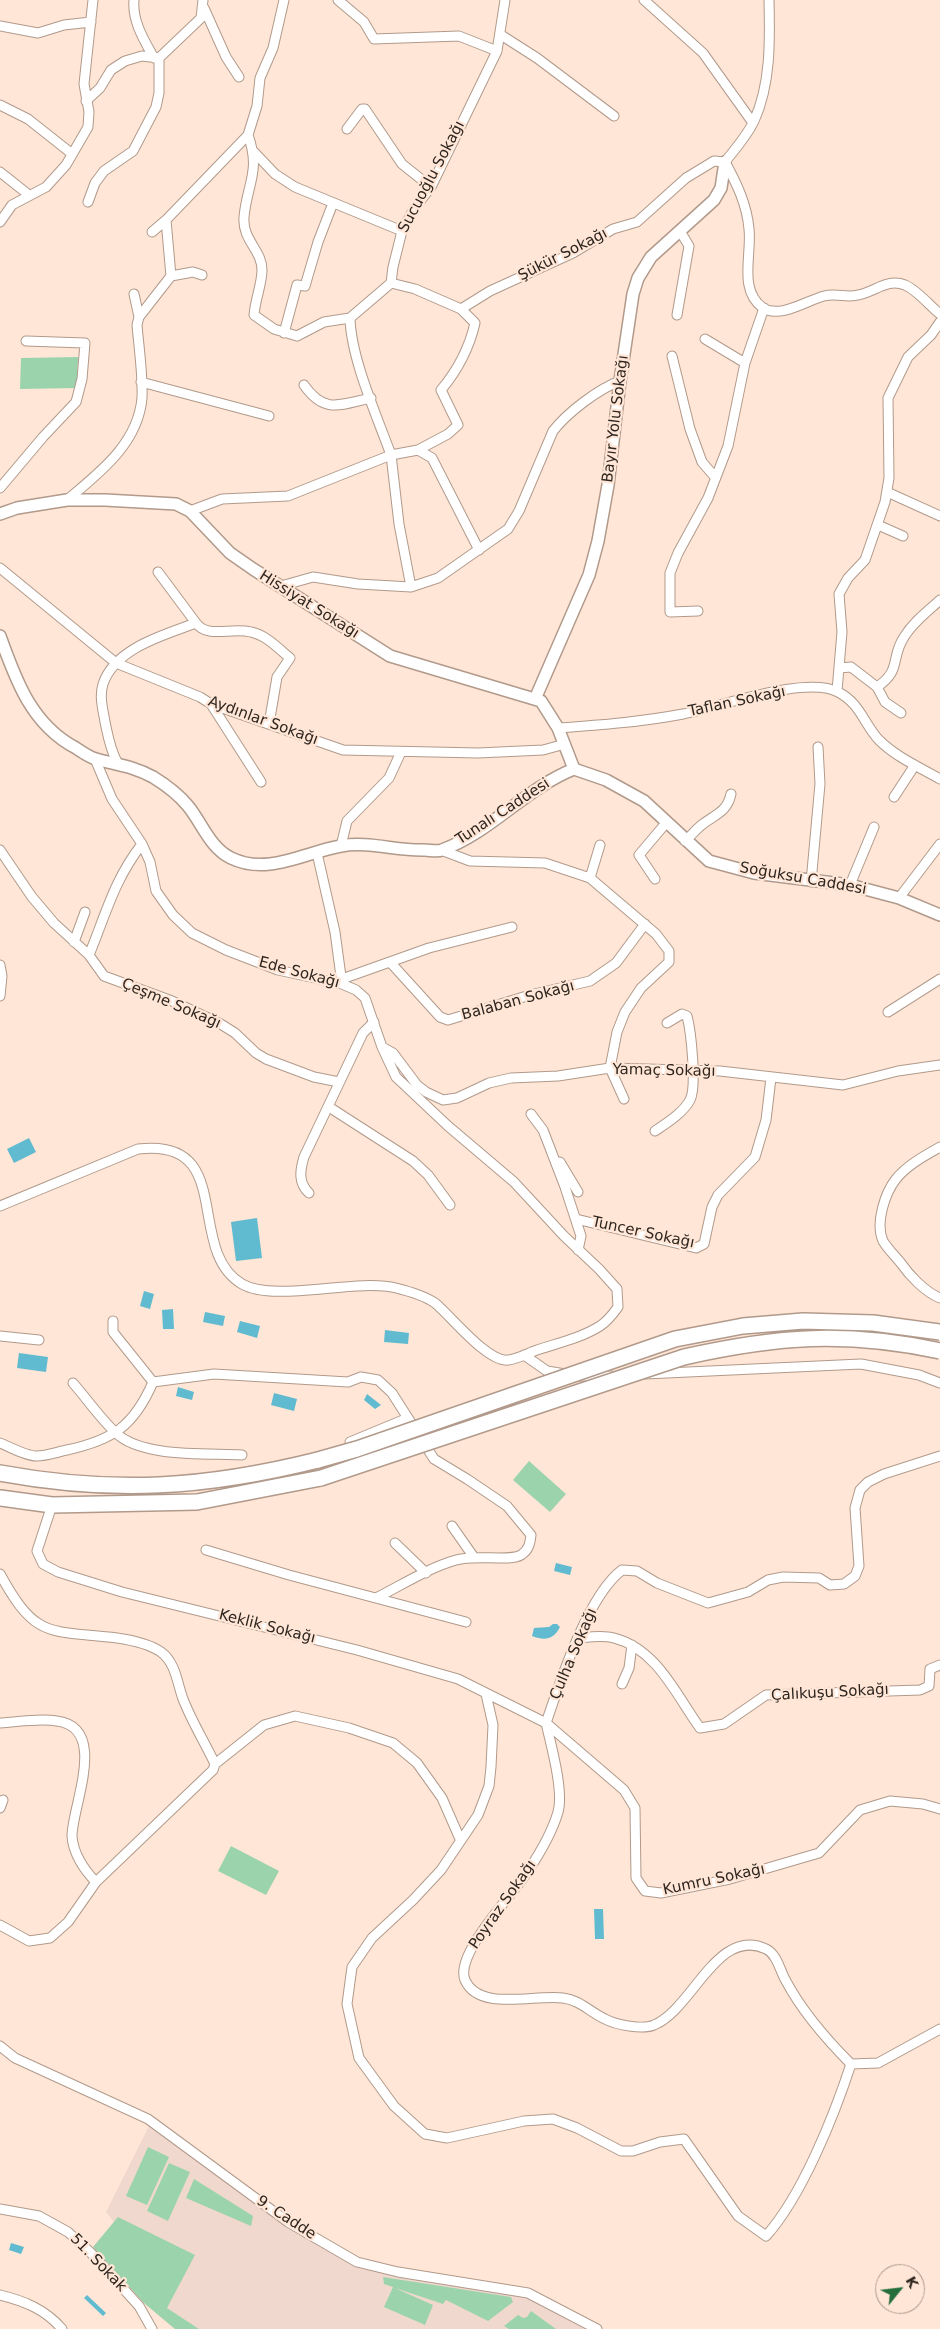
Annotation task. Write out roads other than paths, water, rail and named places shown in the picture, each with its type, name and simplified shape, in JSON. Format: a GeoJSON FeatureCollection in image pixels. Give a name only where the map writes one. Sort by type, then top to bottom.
{"type":"FeatureCollection","features":[{"type":"Feature","properties":{"kind":"highway"},"geometry":{"type":"LineString","coordinates":[[0,1473],[33,1479],[113,1487],[186,1485],[260,1475],[357,1449],[675,1339],[743,1326],[803,1321],[873,1323],[940,1332]]}},
{"type":"Feature","properties":{"kind":"highway"},"geometry":{"type":"LineString","coordinates":[[0,1498],[47,1505],[197,1502],[322,1478],[648,1369],[739,1344],[793,1338],[840,1337],[912,1345],[940,1351]]}},
{"type":"Feature","properties":{"kind":"street"},"geometry":{"type":"LineString","coordinates":[[0,222],[12,205],[46,187],[66,165],[71,153],[88,127],[89,112],[84,84],[93,0]]}},
{"type":"Feature","properties":{"kind":"street"},"geometry":{"type":"LineString","coordinates":[[88,202],[95,183],[104,172],[133,151],[156,106],[159,93],[157,58],[142,36],[133,8],[134,0]]}},
{"type":"Feature","properties":{"kind":"street"},"geometry":{"type":"LineString","coordinates":[[152,232],[166,220],[248,135],[257,106],[260,78],[273,48],[284,0]]}},
{"type":"Feature","properties":{"kind":"street"},"geometry":{"type":"LineString","coordinates":[[338,0],[364,22],[374,39],[459,36],[497,51]]}},
{"type":"Feature","properties":{"kind":"street","name":"Sucuoğlu Sokağı"},"geometry":{"type":"LineString","coordinates":[[391,283],[392,267],[402,231],[414,209],[430,187],[497,51],[505,0]]}},
{"type":"Feature","properties":{"kind":"street"},"geometry":{"type":"LineString","coordinates":[[644,0],[703,53],[753,123]]}},
{"type":"Feature","properties":{"kind":"street"},"geometry":{"type":"LineString","coordinates":[[769,0],[770,40],[765,81],[753,123],[725,162],[740,190],[749,230],[748,270],[751,294],[764,308],[777,312],[826,296],[857,296],[885,284],[894,283],[906,286],[940,314]]}},
{"type":"Feature","properties":{"kind":"street"},"geometry":{"type":"LineString","coordinates":[[86,101],[100,88],[111,70],[125,61],[142,56],[157,58],[195,26],[201,18],[204,4]]}},
{"type":"Feature","properties":{"kind":"street"},"geometry":{"type":"LineString","coordinates":[[204,4],[226,57],[239,77]]}},
{"type":"Feature","properties":{"kind":"street"},"geometry":{"type":"LineString","coordinates":[[0,26],[38,33],[64,25],[92,22]]}},
{"type":"Feature","properties":{"kind":"street"},"geometry":{"type":"LineString","coordinates":[[501,35],[545,64],[614,116]]}},
{"type":"Feature","properties":{"kind":"street"},"geometry":{"type":"LineString","coordinates":[[0,105],[28,119],[71,153]]}},
{"type":"Feature","properties":{"kind":"street"},"geometry":{"type":"LineString","coordinates":[[347,129],[362,109],[365,109],[402,164],[430,187]]}},
{"type":"Feature","properties":{"kind":"street"},"geometry":{"type":"LineString","coordinates":[[190,511],[222,499],[288,496],[391,456],[418,450],[448,434],[458,425],[440,390],[454,375],[471,340],[475,323],[461,309],[415,289],[391,283],[350,318],[324,322],[297,336],[268,326],[254,315],[262,271],[260,258],[245,236],[244,218],[255,167],[254,152],[248,135]]}},
{"type":"Feature","properties":{"kind":"street"},"geometry":{"type":"LineString","coordinates":[[254,152],[275,174],[295,187],[402,231]]}},
{"type":"Feature","properties":{"kind":"street","name":"Şükür Sokağı"},"geometry":{"type":"LineString","coordinates":[[461,309],[490,291],[573,253],[613,229],[637,222],[686,178],[714,161],[725,162]]}},
{"type":"Feature","properties":{"kind":"street","name":"Bayır Yolu Sokağı"},"geometry":{"type":"LineString","coordinates":[[535,699],[589,575],[598,541],[608,486],[620,380],[633,294],[638,278],[651,258],[714,200],[721,188],[725,162]]}},
{"type":"Feature","properties":{"kind":"street"},"geometry":{"type":"LineString","coordinates":[[0,172],[29,196]]}},
{"type":"Feature","properties":{"kind":"street"},"geometry":{"type":"LineString","coordinates":[[284,333],[297,286],[305,286],[318,242],[333,204]]}},
{"type":"Feature","properties":{"kind":"street"},"geometry":{"type":"LineString","coordinates":[[166,220],[171,276]]}},
{"type":"Feature","properties":{"kind":"street"},"geometry":{"type":"LineString","coordinates":[[676,315],[689,246],[680,232]]}},
{"type":"Feature","properties":{"kind":"street"},"geometry":{"type":"LineString","coordinates":[[67,500],[105,468],[123,448],[137,417],[142,400],[137,325],[139,317],[171,276],[193,272],[202,275]]}},
{"type":"Feature","properties":{"kind":"street"},"geometry":{"type":"LineString","coordinates":[[134,294],[139,317]]}},
{"type":"Feature","properties":{"kind":"street"},"geometry":{"type":"LineString","coordinates":[[698,611],[670,612],[670,573],[678,553],[708,498],[728,446],[745,363],[764,308]]}},
{"type":"Feature","properties":{"kind":"street"},"geometry":{"type":"LineString","coordinates":[[350,318],[350,333],[391,456],[399,524],[412,587]]}},
{"type":"Feature","properties":{"kind":"street"},"geometry":{"type":"LineString","coordinates":[[940,322],[931,336],[908,357],[888,398],[890,433],[887,492],[866,560],[848,578],[839,594],[842,632],[837,691],[851,699],[878,740],[898,756],[940,779]]}},
{"type":"Feature","properties":{"kind":"street"},"geometry":{"type":"LineString","coordinates":[[705,339],[745,363]]}},
{"type":"Feature","properties":{"kind":"street"},"geometry":{"type":"LineString","coordinates":[[0,488],[36,444],[76,402],[82,379],[85,342],[26,341]]}},
{"type":"Feature","properties":{"kind":"street"},"geometry":{"type":"LineString","coordinates":[[672,356],[699,454],[702,462],[715,477]]}},
{"type":"Feature","properties":{"kind":"street"},"geometry":{"type":"LineString","coordinates":[[281,586],[313,577],[358,584],[412,587],[438,578],[508,529],[519,512],[554,431],[560,423],[606,386],[620,380]]}},
{"type":"Feature","properties":{"kind":"street"},"geometry":{"type":"LineString","coordinates":[[142,382],[269,416]]}},
{"type":"Feature","properties":{"kind":"street"},"geometry":{"type":"LineString","coordinates":[[304,385],[314,399],[327,405],[343,404],[371,398]]}},
{"type":"Feature","properties":{"kind":"street"},"geometry":{"type":"LineString","coordinates":[[418,450],[432,458],[479,550]]}},
{"type":"Feature","properties":{"kind":"street"},"geometry":{"type":"LineString","coordinates":[[887,492],[940,516]]}},
{"type":"Feature","properties":{"kind":"street","name":"Hissiyat Sokağı"},"geometry":{"type":"LineString","coordinates":[[0,514],[16,508],[67,500],[176,504],[190,511],[230,553],[390,656],[541,701],[547,707],[558,728],[574,769]]}},
{"type":"Feature","properties":{"kind":"street","name":"Hissiyat Sokağı"},"geometry":{"type":"LineString","coordinates":[[0,506],[16,508]]}},
{"type":"Feature","properties":{"kind":"street"},"geometry":{"type":"LineString","coordinates":[[878,525],[903,536]]}},
{"type":"Feature","properties":{"kind":"street","name":"Aydınlar Sokağı"},"geometry":{"type":"LineString","coordinates":[[0,568],[116,663],[211,704],[343,750],[401,752],[543,750],[565,744]]}},
{"type":"Feature","properties":{"kind":"street"},"geometry":{"type":"LineString","coordinates":[[158,572],[200,629],[213,633],[230,629],[252,632],[266,638],[290,658],[277,677],[269,724]]}},
{"type":"Feature","properties":{"kind":"street"},"geometry":{"type":"LineString","coordinates":[[877,687],[891,676],[903,638],[914,624],[940,600]]}},
{"type":"Feature","properties":{"kind":"street"},"geometry":{"type":"LineString","coordinates":[[117,762],[111,750],[101,698],[103,684],[116,663],[149,640],[196,622]]}},
{"type":"Feature","properties":{"kind":"street","name":"Tunalı Caddesi"},"geometry":{"type":"LineString","coordinates":[[0,636],[38,719],[56,737],[95,759],[117,762],[153,777],[188,806],[214,844],[230,858],[248,863],[266,864],[341,846],[360,845],[406,850],[441,850],[475,833],[496,820],[516,802],[574,769]]}},
{"type":"Feature","properties":{"kind":"street"},"geometry":{"type":"LineString","coordinates":[[839,668],[851,667],[877,687],[885,702],[901,713]]}},
{"type":"Feature","properties":{"kind":"street","name":"Taflan Sokağı"},"geometry":{"type":"LineString","coordinates":[[558,728],[624,724],[685,714],[777,690],[828,688],[837,691]]}},
{"type":"Feature","properties":{"kind":"street"},"geometry":{"type":"LineString","coordinates":[[211,704],[261,782]]}},
{"type":"Feature","properties":{"kind":"street"},"geometry":{"type":"LineString","coordinates":[[811,882],[820,784],[818,747]]}},
{"type":"Feature","properties":{"kind":"street"},"geometry":{"type":"LineString","coordinates":[[341,846],[347,821],[389,778],[401,752]]}},
{"type":"Feature","properties":{"kind":"street","name":"Ede Sokağı"},"geometry":{"type":"LineString","coordinates":[[0,1206],[138,1149],[152,1147],[169,1150],[183,1157],[197,1170],[204,1189],[216,1250],[226,1268],[242,1284],[259,1290],[360,1286],[395,1288],[433,1302],[457,1322],[474,1341],[493,1355],[506,1360],[582,1335],[601,1326],[618,1307],[617,1289],[600,1269],[578,1250],[514,1182],[448,1126],[396,1077],[382,1047],[365,998],[356,990],[342,982],[278,970],[226,950],[192,933],[173,915],[156,891],[150,862],[142,844],[112,800],[95,759]]}},
{"type":"Feature","properties":{"kind":"street"},"geometry":{"type":"LineString","coordinates":[[894,797],[915,765]]}},
{"type":"Feature","properties":{"kind":"street","name":"Soğuksu Caddesi"},"geometry":{"type":"LineString","coordinates":[[574,769],[606,780],[636,797],[709,861],[754,873],[811,882],[850,885],[899,898],[940,915]]}},
{"type":"Feature","properties":{"kind":"street"},"geometry":{"type":"LineString","coordinates":[[685,841],[702,824],[722,812],[729,804],[731,794]]}},
{"type":"Feature","properties":{"kind":"street"},"geometry":{"type":"LineString","coordinates":[[655,879],[639,855],[666,822]]}},
{"type":"Feature","properties":{"kind":"street"},"geometry":{"type":"LineString","coordinates":[[850,885],[874,827]]}},
{"type":"Feature","properties":{"kind":"street"},"geometry":{"type":"LineString","coordinates":[[89,956],[103,922],[108,902],[125,866],[142,844]]}},
{"type":"Feature","properties":{"kind":"street"},"geometry":{"type":"LineString","coordinates":[[899,898],[940,844]]}},
{"type":"Feature","properties":{"kind":"street"},"geometry":{"type":"LineString","coordinates":[[590,878],[600,845]]}},
{"type":"Feature","properties":{"kind":"street","name":"Çeşme Sokağı"},"geometry":{"type":"LineString","coordinates":[[0,850],[32,897],[54,923],[89,956],[104,976],[172,1001],[218,1023],[235,1032],[256,1053],[266,1059],[314,1077],[338,1082]]}},
{"type":"Feature","properties":{"kind":"street"},"geometry":{"type":"LineString","coordinates":[[441,850],[470,861],[545,863],[590,878],[645,924],[666,946],[670,956],[669,962],[641,988],[616,1032],[610,1068],[624,1099]]}},
{"type":"Feature","properties":{"kind":"street"},"geometry":{"type":"LineString","coordinates":[[317,853],[335,932],[342,982],[429,948],[512,927]]}},
{"type":"Feature","properties":{"kind":"street"},"geometry":{"type":"LineString","coordinates":[[74,942],[85,912]]}},
{"type":"Feature","properties":{"kind":"street","name":"Balaban Sokağı"},"geometry":{"type":"LineString","coordinates":[[390,962],[440,1017],[448,1020],[530,995],[590,981],[616,963],[645,924]]}},
{"type":"Feature","properties":{"kind":"street"},"geometry":{"type":"LineString","coordinates":[[0,965],[2,976],[0,996]]}},
{"type":"Feature","properties":{"kind":"street"},"geometry":{"type":"LineString","coordinates":[[888,1012],[940,979]]}},
{"type":"Feature","properties":{"kind":"street"},"geometry":{"type":"LineString","coordinates":[[655,1131],[676,1116],[690,1100],[692,1071],[691,1038],[687,1016],[682,1014],[667,1023]]}},
{"type":"Feature","properties":{"kind":"street"},"geometry":{"type":"LineString","coordinates":[[309,1193],[302,1183],[302,1163],[329,1107],[338,1082],[363,1033],[374,1022]]}},
{"type":"Feature","properties":{"kind":"street","name":"Yamaç Sokağı"},"geometry":{"type":"LineString","coordinates":[[382,1047],[393,1053],[417,1085],[426,1092],[443,1100],[457,1098],[489,1082],[511,1078],[558,1076],[610,1068],[720,1071],[843,1085],[898,1071],[940,1065]]}},
{"type":"Feature","properties":{"kind":"street","name":"Tuncer Sokağı"},"geometry":{"type":"LineString","coordinates":[[576,1219],[696,1248],[704,1244],[712,1207],[718,1195],[755,1156],[766,1120],[771,1078]]}},
{"type":"Feature","properties":{"kind":"street"},"geometry":{"type":"LineString","coordinates":[[329,1107],[413,1160],[428,1175],[450,1205]]}},
{"type":"Feature","properties":{"kind":"street"},"geometry":{"type":"LineString","coordinates":[[531,1114],[543,1130],[576,1219],[581,1236],[578,1250]]}},
{"type":"Feature","properties":{"kind":"street"},"geometry":{"type":"LineString","coordinates":[[940,1147],[923,1156],[896,1179],[883,1206],[880,1224],[883,1241],[906,1270],[933,1295],[940,1298]]}},
{"type":"Feature","properties":{"kind":"street"},"geometry":{"type":"LineString","coordinates":[[551,1150],[578,1192]]}},
{"type":"Feature","properties":{"kind":"street"},"geometry":{"type":"LineString","coordinates":[[113,1321],[113,1332],[153,1382]]}},
{"type":"Feature","properties":{"kind":"street"},"geometry":{"type":"LineString","coordinates":[[0,1336],[39,1340]]}},
{"type":"Feature","properties":{"kind":"street"},"geometry":{"type":"LineString","coordinates":[[524,1355],[547,1371],[584,1377],[861,1364],[919,1375],[940,1383]]}},
{"type":"Feature","properties":{"kind":"street"},"geometry":{"type":"LineString","coordinates":[[153,1382],[214,1374],[348,1382],[369,1378],[378,1380],[392,1392],[434,1459],[506,1506],[531,1535],[530,1546],[522,1555],[512,1558],[473,1556],[456,1560],[376,1598]]}},
{"type":"Feature","properties":{"kind":"street"},"geometry":{"type":"LineString","coordinates":[[0,1443],[35,1456],[96,1444],[116,1433],[146,1398],[153,1382]]}},
{"type":"Feature","properties":{"kind":"street"},"geometry":{"type":"LineString","coordinates":[[73,1383],[116,1433],[129,1442],[151,1449],[242,1455]]}},
{"type":"Feature","properties":{"kind":"street"},"geometry":{"type":"LineString","coordinates":[[350,1442],[408,1418]]}},
{"type":"Feature","properties":{"kind":"street","name":"Çulha Sokağı"},"geometry":{"type":"LineString","coordinates":[[546,1723],[588,1614],[612,1577],[622,1570],[637,1571],[657,1583],[708,1604],[748,1592],[768,1580],[783,1577],[819,1578],[830,1585],[844,1584],[856,1576],[859,1566],[855,1508],[860,1490],[868,1482],[884,1474],[940,1456]]}},
{"type":"Feature","properties":{"kind":"street","name":"Keklik Sokağı"},"geometry":{"type":"LineString","coordinates":[[47,1505],[37,1551],[42,1564],[58,1572],[122,1592],[357,1650],[458,1679],[546,1723]]}},
{"type":"Feature","properties":{"kind":"street"},"geometry":{"type":"LineString","coordinates":[[452,1526],[473,1556]]}},
{"type":"Feature","properties":{"kind":"street"},"geometry":{"type":"LineString","coordinates":[[395,1543],[426,1573]]}},
{"type":"Feature","properties":{"kind":"street"},"geometry":{"type":"LineString","coordinates":[[206,1550],[466,1622]]}},
{"type":"Feature","properties":{"kind":"street"},"geometry":{"type":"LineString","coordinates":[[0,1574],[16,1602],[29,1617],[42,1627],[59,1633],[130,1640],[162,1652],[176,1674],[183,1698],[215,1764]]}},
{"type":"Feature","properties":{"kind":"street","name":"Çalıkuşu Sokağı"},"geometry":{"type":"LineString","coordinates":[[579,1638],[614,1638],[632,1645],[654,1661],[700,1728],[724,1724],[766,1696],[920,1690],[929,1686],[930,1669],[940,1665]]}},
{"type":"Feature","properties":{"kind":"street"},"geometry":{"type":"LineString","coordinates":[[622,1684],[629,1668],[632,1645]]}},
{"type":"Feature","properties":{"kind":"street"},"geometry":{"type":"LineString","coordinates":[[486,1694],[493,1724],[489,1786],[478,1815],[460,1839],[441,1870],[414,1900],[372,1938],[352,1967],[347,2004],[359,2058],[394,2106],[424,2134],[447,2138],[524,2121],[553,2119],[577,2128],[621,2151],[633,2151],[660,2142],[684,2139],[738,2216],[766,2236],[778,2222],[801,2183],[840,2096],[851,2064],[878,2063],[940,2029]]}},
{"type":"Feature","properties":{"kind":"street"},"geometry":{"type":"LineString","coordinates":[[0,1925],[29,1941],[50,1938],[68,1922],[96,1882],[213,1770],[215,1764],[264,1726],[295,1716],[349,1728],[393,1743],[417,1763],[442,1798],[460,1839]]}},
{"type":"Feature","properties":{"kind":"street"},"geometry":{"type":"LineString","coordinates":[[0,1723],[59,1721],[71,1726],[78,1734],[85,1750],[86,1764],[72,1836],[78,1858],[96,1882]]}},
{"type":"Feature","properties":{"kind":"street","name":"Kumru Sokağı"},"geometry":{"type":"LineString","coordinates":[[546,1723],[624,1790],[635,1808],[636,1878],[645,1891],[661,1893],[730,1879],[819,1853],[860,1810],[890,1801],[923,1804],[940,1809]]}},
{"type":"Feature","properties":{"kind":"street","name":"Poyraz Sokağı"},"geometry":{"type":"LineString","coordinates":[[546,1723],[556,1765],[559,1810],[548,1838],[528,1873],[473,1943],[467,1958],[464,1978],[472,1991],[486,1998],[564,1998],[581,2003],[606,2020],[630,2026],[653,2026],[671,2015],[718,1960],[733,1947],[751,1945],[767,1949],[777,1960],[800,2007],[822,2035],[851,2064]]}},
{"type":"Feature","properties":{"kind":"street","name":"9. Cadde"},"geometry":{"type":"LineString","coordinates":[[0,2046],[15,2058],[148,2119],[288,2222],[357,2262],[398,2272],[528,2293],[597,2329]]}},
{"type":"Feature","properties":{"kind":"street","name":"51. Sokak"},"geometry":{"type":"LineString","coordinates":[[0,2209],[39,2216],[68,2232],[90,2252],[138,2306],[152,2329]]}},
{"type":"Feature","properties":{"kind":"street"},"geometry":{"type":"LineString","coordinates":[[0,2295],[34,2306],[52,2316],[62,2329]]}},
{"type":"Feature","properties":{"kind":"water"},"geometry":{"type":"Polygon","coordinates":[[[29,1138],[36,1152],[14,1163],[7,1149],[29,1138]]]}},
{"type":"Feature","properties":{"kind":"water"},"geometry":{"type":"Polygon","coordinates":[[[257,1218],[262,1258],[236,1261],[231,1222],[257,1218]]]}},
{"type":"Feature","properties":{"kind":"water"},"geometry":{"type":"Polygon","coordinates":[[[144,1291],[154,1294],[150,1309],[140,1306],[144,1291]]]}},
{"type":"Feature","properties":{"kind":"water"},"geometry":{"type":"Polygon","coordinates":[[[173,1309],[174,1329],[163,1329],[162,1310],[173,1309]]]}},
{"type":"Feature","properties":{"kind":"water"},"geometry":{"type":"Polygon","coordinates":[[[205,1312],[225,1316],[223,1326],[203,1322],[205,1312]]]}},
{"type":"Feature","properties":{"kind":"water"},"geometry":{"type":"Polygon","coordinates":[[[240,1321],[260,1326],[257,1338],[237,1332],[240,1321]]]}},
{"type":"Feature","properties":{"kind":"water"},"geometry":{"type":"Polygon","coordinates":[[[385,1330],[409,1333],[408,1344],[384,1342],[385,1330]]]}},
{"type":"Feature","properties":{"kind":"water"},"geometry":{"type":"Polygon","coordinates":[[[19,1353],[48,1357],[46,1372],[17,1368],[19,1353]]]}},
{"type":"Feature","properties":{"kind":"water"},"geometry":{"type":"Polygon","coordinates":[[[178,1387],[194,1392],[192,1400],[176,1396],[178,1387]]]}},
{"type":"Feature","properties":{"kind":"water"},"geometry":{"type":"Polygon","coordinates":[[[274,1393],[297,1399],[294,1411],[271,1405],[274,1393]]]}},
{"type":"Feature","properties":{"kind":"water"},"geometry":{"type":"Polygon","coordinates":[[[367,1394],[381,1405],[375,1409],[364,1400],[367,1394]]]}},
{"type":"Feature","properties":{"kind":"water"},"geometry":{"type":"Polygon","coordinates":[[[556,1563],[572,1567],[570,1575],[554,1571],[556,1563]]]}},
{"type":"Feature","properties":{"kind":"water"},"geometry":{"type":"Polygon","coordinates":[[[557,1624],[560,1627],[551,1637],[541,1639],[532,1636],[534,1628],[549,1627],[557,1624]]]}},
{"type":"Feature","properties":{"kind":"water"},"geometry":{"type":"Polygon","coordinates":[[[594,1909],[603,1909],[604,1939],[595,1939],[594,1909]]]}},
{"type":"Feature","properties":{"kind":"water"},"geometry":{"type":"Polygon","coordinates":[[[11,2243],[24,2247],[21,2254],[9,2250],[11,2243]]]}},
{"type":"Feature","properties":{"kind":"water"},"geometry":{"type":"Polygon","coordinates":[[[87,2295],[106,2313],[103,2316],[84,2298],[87,2295]]]}}]}
